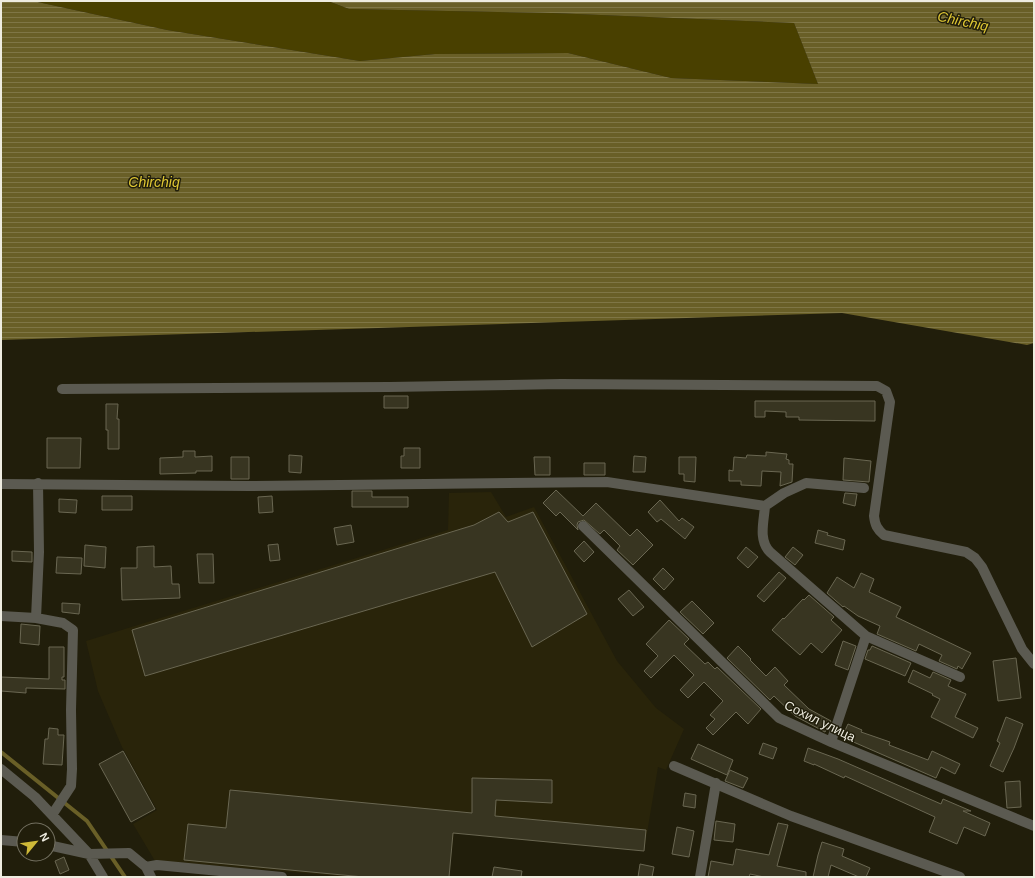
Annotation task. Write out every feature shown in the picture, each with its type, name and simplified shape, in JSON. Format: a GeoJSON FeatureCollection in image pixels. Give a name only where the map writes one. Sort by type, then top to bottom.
{"type":"FeatureCollection","features":[{"type":"Feature","properties":{"kind":"street"},"geometry":{"type":"LineString","coordinates":[[62,389],[561,384],[876,386],[886,391],[890,402],[874,516],[878,530],[884,535],[966,552],[975,558],[982,567],[1022,649],[1034,664]]}},
{"type":"Feature","properties":{"kind":"street"},"geometry":{"type":"LineString","coordinates":[[1,484],[38,483],[247,486],[607,482],[765,506],[784,493],[806,483],[864,488]]}},
{"type":"Feature","properties":{"kind":"street"},"geometry":{"type":"LineString","coordinates":[[36,618],[40,552],[38,483]]}},
{"type":"Feature","properties":{"kind":"street"},"geometry":{"type":"LineString","coordinates":[[765,506],[763,542],[766,548],[866,636],[960,677]]}},
{"type":"Feature","properties":{"kind":"street","name":"Сохил улица"},"geometry":{"type":"LineString","coordinates":[[583,526],[779,718],[830,742],[1034,826]]}},
{"type":"Feature","properties":{"kind":"street"},"geometry":{"type":"LineString","coordinates":[[1,616],[36,618],[63,622],[73,630],[71,786],[52,815]]}},
{"type":"Feature","properties":{"kind":"street"},"geometry":{"type":"LineString","coordinates":[[830,742],[866,636]]}},
{"type":"Feature","properties":{"kind":"street"},"geometry":{"type":"LineString","coordinates":[[674,766],[791,816],[960,877]]}},
{"type":"Feature","properties":{"kind":"street"},"geometry":{"type":"LineString","coordinates":[[1,769],[29,792],[89,854],[103,877]]}},
{"type":"Feature","properties":{"kind":"street"},"geometry":{"type":"LineString","coordinates":[[700,877],[716,783]]}},
{"type":"Feature","properties":{"kind":"street"},"geometry":{"type":"LineString","coordinates":[[1,840],[16,841]]}},
{"type":"Feature","properties":{"kind":"street"},"geometry":{"type":"LineString","coordinates":[[56,847],[89,854],[129,853],[146,867],[151,877]]}},
{"type":"Feature","properties":{"kind":"street"},"geometry":{"type":"LineString","coordinates":[[146,867],[156,865],[282,877]]}},
{"type":"Feature","properties":{"kind":"shaded area"},"geometry":{"type":"Polygon","coordinates":[[[33,1],[328,1],[349,9],[552,13],[794,23],[818,84],[671,78],[568,53],[435,54],[360,61],[167,30],[33,1]]]}},
{"type":"Feature","properties":{"kind":"shaded area"},"geometry":{"type":"Polygon","coordinates":[[[491,492],[506,517],[534,507],[617,661],[656,708],[684,729],[666,770],[658,767],[644,851],[454,833],[449,877],[350,877],[155,861],[133,824],[157,810],[122,747],[98,691],[86,641],[448,530],[449,493],[491,492]]]}},
{"type":"Feature","properties":{"kind":"water","name":"Chirchiq"},"geometry":{"type":"Polygon","coordinates":[[[1,1],[33,1],[167,30],[360,61],[435,54],[568,53],[671,78],[818,84],[794,23],[552,13],[349,9],[328,1],[1034,1],[1034,343],[1027,345],[842,313],[1,340],[1,1]]]}},
{"type":"Feature","properties":{"kind":"building"},"geometry":{"type":"Polygon","coordinates":[[[384,396],[408,396],[408,408],[384,408],[384,396]]]}},
{"type":"Feature","properties":{"kind":"building"},"geometry":{"type":"Polygon","coordinates":[[[755,401],[875,401],[875,421],[799,420],[799,417],[786,417],[786,412],[765,411],[765,417],[755,417],[755,401]]]}},
{"type":"Feature","properties":{"kind":"building"},"geometry":{"type":"Polygon","coordinates":[[[106,404],[118,404],[117,419],[119,419],[119,449],[108,449],[106,404]]]}},
{"type":"Feature","properties":{"kind":"building"},"geometry":{"type":"Polygon","coordinates":[[[47,438],[81,438],[80,468],[47,468],[47,438]]]}},
{"type":"Feature","properties":{"kind":"building"},"geometry":{"type":"Polygon","coordinates":[[[404,448],[420,448],[420,468],[401,468],[401,456],[404,456],[404,448]]]}},
{"type":"Feature","properties":{"kind":"building"},"geometry":{"type":"Polygon","coordinates":[[[183,451],[195,451],[195,457],[212,456],[212,471],[160,474],[160,458],[183,457],[183,451]]]}},
{"type":"Feature","properties":{"kind":"building"},"geometry":{"type":"Polygon","coordinates":[[[766,452],[787,454],[786,459],[789,460],[789,464],[793,464],[792,482],[780,486],[781,472],[762,471],[761,486],[741,485],[741,481],[729,481],[729,470],[733,471],[734,457],[746,458],[747,455],[766,456],[766,452]]]}},
{"type":"Feature","properties":{"kind":"building"},"geometry":{"type":"Polygon","coordinates":[[[289,455],[302,456],[301,473],[289,472],[289,455]]]}},
{"type":"Feature","properties":{"kind":"building"},"geometry":{"type":"Polygon","coordinates":[[[634,456],[646,457],[645,472],[633,472],[634,456]]]}},
{"type":"Feature","properties":{"kind":"building"},"geometry":{"type":"Polygon","coordinates":[[[231,457],[249,457],[249,479],[231,479],[231,457]]]}},
{"type":"Feature","properties":{"kind":"building"},"geometry":{"type":"Polygon","coordinates":[[[534,457],[550,457],[550,475],[535,475],[534,457]]]}},
{"type":"Feature","properties":{"kind":"building"},"geometry":{"type":"Polygon","coordinates":[[[679,457],[696,457],[695,482],[684,481],[684,474],[679,474],[679,457]]]}},
{"type":"Feature","properties":{"kind":"building"},"geometry":{"type":"Polygon","coordinates":[[[844,458],[871,461],[869,482],[843,480],[844,458]]]}},
{"type":"Feature","properties":{"kind":"building"},"geometry":{"type":"Polygon","coordinates":[[[584,463],[605,463],[605,475],[584,475],[584,463]]]}},
{"type":"Feature","properties":{"kind":"building"},"geometry":{"type":"Polygon","coordinates":[[[556,490],[583,516],[596,503],[630,536],[637,529],[653,545],[633,565],[617,550],[620,546],[604,530],[600,534],[584,520],[578,522],[578,530],[560,512],[556,516],[543,503],[556,490]]]}},
{"type":"Feature","properties":{"kind":"building"},"geometry":{"type":"Polygon","coordinates":[[[352,491],[372,491],[372,497],[408,497],[408,507],[352,507],[352,491]]]}},
{"type":"Feature","properties":{"kind":"building"},"geometry":{"type":"Polygon","coordinates":[[[845,493],[857,494],[855,506],[843,503],[845,493]]]}},
{"type":"Feature","properties":{"kind":"building"},"geometry":{"type":"Polygon","coordinates":[[[102,496],[132,496],[132,510],[102,510],[102,496]]]}},
{"type":"Feature","properties":{"kind":"building"},"geometry":{"type":"Polygon","coordinates":[[[272,496],[273,512],[259,513],[258,497],[272,496]]]}},
{"type":"Feature","properties":{"kind":"building"},"geometry":{"type":"Polygon","coordinates":[[[59,499],[77,500],[76,513],[59,512],[59,499]]]}},
{"type":"Feature","properties":{"kind":"building"},"geometry":{"type":"Polygon","coordinates":[[[660,500],[679,521],[682,518],[694,527],[685,539],[661,519],[657,522],[648,512],[660,500]]]}},
{"type":"Feature","properties":{"kind":"building"},"geometry":{"type":"Polygon","coordinates":[[[499,512],[508,522],[533,512],[587,614],[532,647],[495,572],[145,676],[132,630],[474,525],[499,512]]]}},
{"type":"Feature","properties":{"kind":"building"},"geometry":{"type":"Polygon","coordinates":[[[351,525],[354,542],[337,545],[334,528],[351,525]]]}},
{"type":"Feature","properties":{"kind":"building"},"geometry":{"type":"Polygon","coordinates":[[[818,530],[828,533],[827,535],[845,540],[843,550],[815,543],[818,530]]]}},
{"type":"Feature","properties":{"kind":"building"},"geometry":{"type":"Polygon","coordinates":[[[584,541],[594,552],[584,562],[574,551],[584,541]]]}},
{"type":"Feature","properties":{"kind":"building"},"geometry":{"type":"Polygon","coordinates":[[[278,544],[280,560],[270,561],[268,545],[278,544]]]}},
{"type":"Feature","properties":{"kind":"building"},"geometry":{"type":"Polygon","coordinates":[[[85,545],[106,547],[105,568],[84,566],[85,545]]]}},
{"type":"Feature","properties":{"kind":"building"},"geometry":{"type":"Polygon","coordinates":[[[154,546],[154,567],[171,566],[172,584],[179,584],[180,598],[122,600],[121,568],[137,568],[137,547],[154,546]]]}},
{"type":"Feature","properties":{"kind":"building"},"geometry":{"type":"Polygon","coordinates":[[[746,547],[758,557],[748,568],[737,558],[746,547]]]}},
{"type":"Feature","properties":{"kind":"building"},"geometry":{"type":"Polygon","coordinates":[[[793,547],[803,555],[795,565],[785,557],[793,547]]]}},
{"type":"Feature","properties":{"kind":"building"},"geometry":{"type":"Polygon","coordinates":[[[12,551],[32,552],[32,562],[12,561],[12,551]]]}},
{"type":"Feature","properties":{"kind":"building"},"geometry":{"type":"Polygon","coordinates":[[[197,554],[213,554],[214,583],[199,583],[197,554]]]}},
{"type":"Feature","properties":{"kind":"building"},"geometry":{"type":"Polygon","coordinates":[[[57,557],[82,558],[81,574],[56,573],[57,557]]]}},
{"type":"Feature","properties":{"kind":"building"},"geometry":{"type":"Polygon","coordinates":[[[663,568],[674,579],[664,590],[653,579],[663,568]]]}},
{"type":"Feature","properties":{"kind":"building"},"geometry":{"type":"Polygon","coordinates":[[[779,572],[786,578],[764,602],[757,596],[779,572]]]}},
{"type":"Feature","properties":{"kind":"building"},"geometry":{"type":"Polygon","coordinates":[[[861,573],[874,579],[869,592],[901,607],[896,617],[971,653],[962,669],[958,666],[957,669],[939,661],[942,655],[919,644],[916,651],[877,634],[880,626],[858,616],[844,606],[843,607],[827,593],[837,577],[854,588],[861,573]]]}},
{"type":"Feature","properties":{"kind":"building"},"geometry":{"type":"Polygon","coordinates":[[[629,590],[644,607],[633,616],[618,599],[629,590]]]}},
{"type":"Feature","properties":{"kind":"building"},"geometry":{"type":"Polygon","coordinates":[[[809,595],[834,617],[831,620],[842,630],[822,653],[811,643],[800,655],[772,630],[803,599],[804,600],[809,595]]]}},
{"type":"Feature","properties":{"kind":"building"},"geometry":{"type":"Polygon","coordinates":[[[692,601],[714,623],[703,634],[680,612],[692,601]]]}},
{"type":"Feature","properties":{"kind":"building"},"geometry":{"type":"Polygon","coordinates":[[[62,603],[80,604],[79,614],[62,612],[62,603]]]}},
{"type":"Feature","properties":{"kind":"building"},"geometry":{"type":"Polygon","coordinates":[[[669,620],[689,639],[684,644],[705,664],[708,662],[715,669],[717,667],[761,709],[748,724],[736,712],[713,735],[706,728],[715,719],[710,715],[723,701],[704,682],[688,698],[680,690],[694,675],[674,655],[651,678],[644,671],[658,656],[646,644],[669,620]]]}},
{"type":"Feature","properties":{"kind":"building"},"geometry":{"type":"Polygon","coordinates":[[[21,624],[40,626],[39,645],[20,643],[21,624]]]}},
{"type":"Feature","properties":{"kind":"building"},"geometry":{"type":"Polygon","coordinates":[[[843,641],[856,646],[848,670],[835,665],[843,641]]]}},
{"type":"Feature","properties":{"kind":"building"},"geometry":{"type":"Polygon","coordinates":[[[738,646],[766,676],[775,667],[788,681],[784,685],[809,709],[831,721],[825,732],[795,716],[774,696],[770,700],[727,658],[738,646]]]}},
{"type":"Feature","properties":{"kind":"building"},"geometry":{"type":"Polygon","coordinates":[[[872,646],[911,663],[905,676],[865,659],[868,650],[870,650],[872,646]]]}},
{"type":"Feature","properties":{"kind":"building"},"geometry":{"type":"Polygon","coordinates":[[[49,647],[64,647],[64,677],[62,677],[62,680],[65,680],[65,689],[26,688],[26,693],[1,691],[1,677],[49,679],[49,647]]]}},
{"type":"Feature","properties":{"kind":"building"},"geometry":{"type":"Polygon","coordinates":[[[1016,658],[1021,698],[998,701],[993,661],[1016,658]]]}},
{"type":"Feature","properties":{"kind":"building"},"geometry":{"type":"Polygon","coordinates":[[[913,670],[930,678],[933,672],[951,680],[948,686],[966,694],[955,717],[978,728],[973,738],[931,717],[940,699],[908,682],[913,670]]]}},
{"type":"Feature","properties":{"kind":"building"},"geometry":{"type":"Polygon","coordinates":[[[1006,717],[1023,724],[1003,772],[990,766],[1000,743],[997,741],[1006,717]]]}},
{"type":"Feature","properties":{"kind":"building"},"geometry":{"type":"Polygon","coordinates":[[[848,724],[862,730],[861,732],[890,742],[889,745],[928,760],[932,751],[960,764],[955,774],[941,767],[936,778],[842,737],[848,724]]]}},
{"type":"Feature","properties":{"kind":"building"},"geometry":{"type":"Polygon","coordinates":[[[49,728],[58,729],[58,735],[64,735],[62,765],[43,764],[45,739],[48,739],[49,728]]]}},
{"type":"Feature","properties":{"kind":"building"},"geometry":{"type":"Polygon","coordinates":[[[763,743],[777,748],[773,759],[759,754],[763,743]]]}},
{"type":"Feature","properties":{"kind":"building"},"geometry":{"type":"Polygon","coordinates":[[[698,744],[733,760],[727,775],[691,759],[698,744]]]}},
{"type":"Feature","properties":{"kind":"building"},"geometry":{"type":"Polygon","coordinates":[[[808,748],[838,759],[941,804],[943,799],[971,811],[963,811],[990,823],[985,836],[964,827],[957,844],[929,832],[935,817],[845,776],[844,778],[804,761],[808,748]]]}},
{"type":"Feature","properties":{"kind":"building"},"geometry":{"type":"Polygon","coordinates":[[[123,751],[155,809],[131,822],[99,764],[123,751]]]}},
{"type":"Feature","properties":{"kind":"building"},"geometry":{"type":"Polygon","coordinates":[[[730,770],[748,778],[743,788],[725,781],[730,770]]]}},
{"type":"Feature","properties":{"kind":"building"},"geometry":{"type":"Polygon","coordinates":[[[472,778],[552,780],[552,803],[496,800],[495,816],[646,830],[644,851],[453,833],[449,877],[364,877],[184,860],[188,824],[226,828],[230,790],[472,813],[472,778]]]}},
{"type":"Feature","properties":{"kind":"building"},"geometry":{"type":"Polygon","coordinates":[[[1020,781],[1021,807],[1007,808],[1005,782],[1020,781]]]}},
{"type":"Feature","properties":{"kind":"building"},"geometry":{"type":"Polygon","coordinates":[[[685,793],[696,795],[695,808],[683,806],[685,793]]]}},
{"type":"Feature","properties":{"kind":"building"},"geometry":{"type":"Polygon","coordinates":[[[716,821],[735,824],[733,842],[714,840],[716,821]]]}},
{"type":"Feature","properties":{"kind":"building"},"geometry":{"type":"Polygon","coordinates":[[[778,823],[788,825],[777,866],[806,872],[806,877],[764,877],[750,874],[749,877],[708,877],[711,861],[733,865],[736,849],[769,855],[778,823]]]}},
{"type":"Feature","properties":{"kind":"building"},"geometry":{"type":"Polygon","coordinates":[[[677,827],[694,831],[689,857],[672,854],[677,827]]]}},
{"type":"Feature","properties":{"kind":"building"},"geometry":{"type":"Polygon","coordinates":[[[822,842],[844,849],[842,856],[870,868],[866,877],[859,877],[831,865],[828,877],[813,877],[822,842]]]}},
{"type":"Feature","properties":{"kind":"building"},"geometry":{"type":"Polygon","coordinates":[[[64,857],[69,870],[60,874],[56,861],[64,857]]]}},
{"type":"Feature","properties":{"kind":"building"},"geometry":{"type":"Polygon","coordinates":[[[640,864],[654,867],[652,877],[638,877],[640,864]]]}},
{"type":"Feature","properties":{"kind":"building"},"geometry":{"type":"Polygon","coordinates":[[[494,867],[522,871],[521,877],[492,877],[494,867]]]}},
{"type":"Feature","properties":{"kind":"waterway"},"geometry":{"type":"LineString","coordinates":[[1,752],[87,821],[125,877]]}}]}
